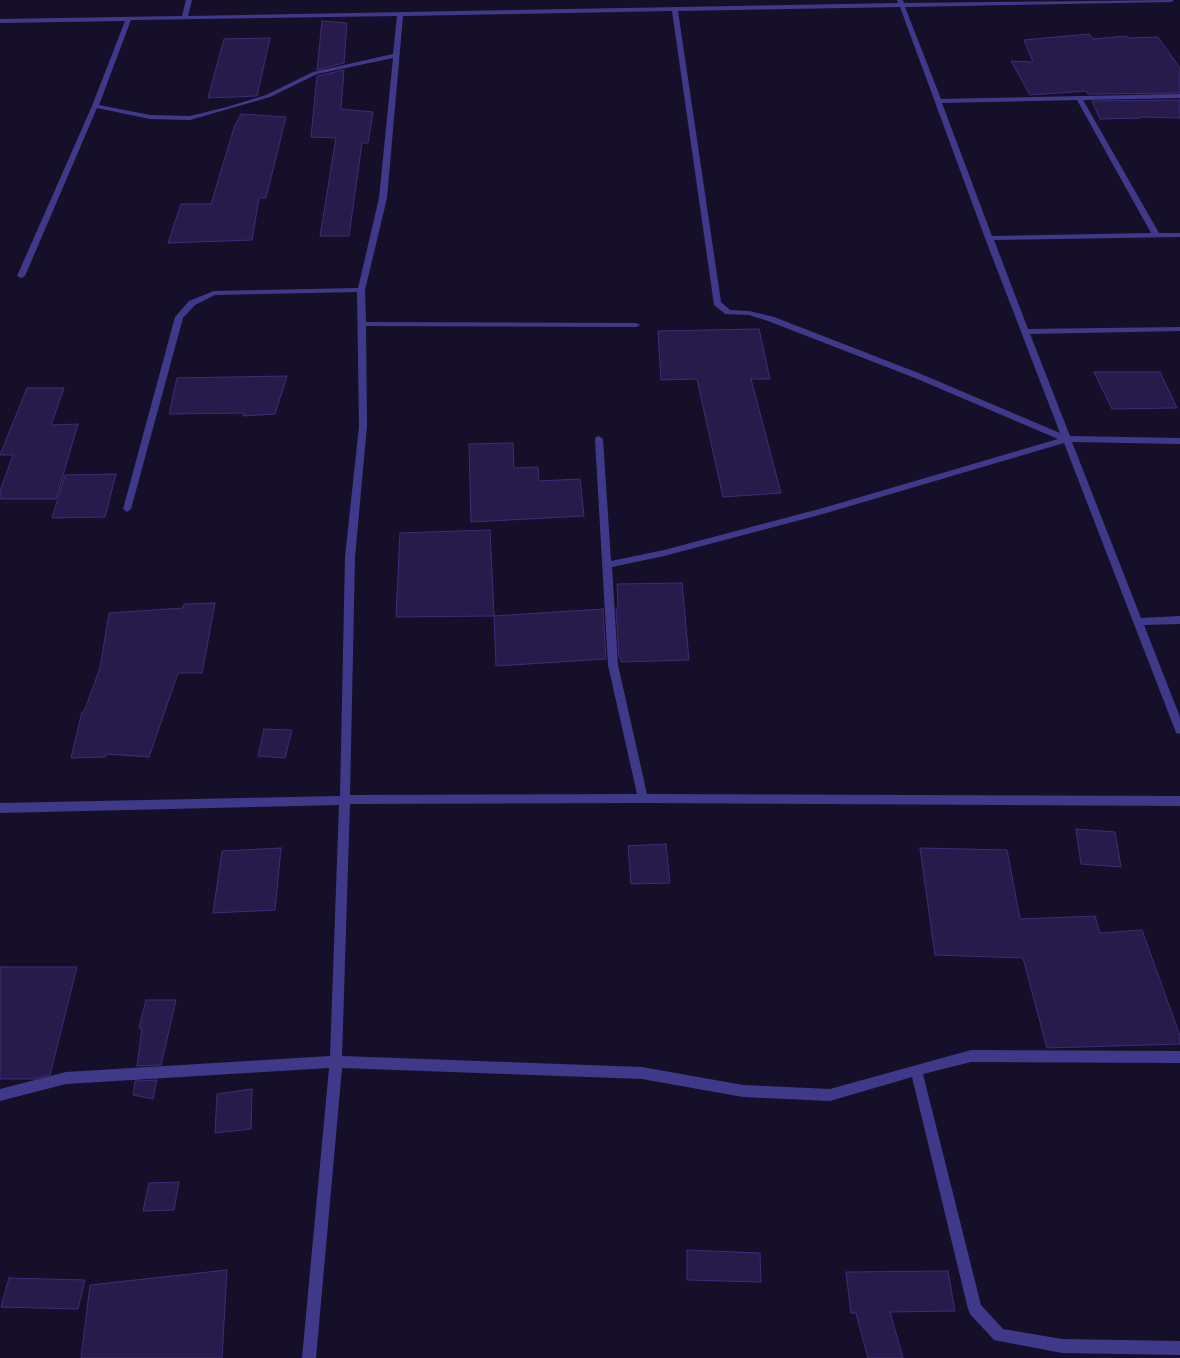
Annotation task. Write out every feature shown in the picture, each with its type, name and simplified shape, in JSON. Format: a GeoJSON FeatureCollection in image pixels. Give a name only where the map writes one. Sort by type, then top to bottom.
{"type":"FeatureCollection","features":[{"type":"Feature","properties":{"kind":"street"},"geometry":{"type":"LineString","coordinates":[[184,18],[189,0]]}},
{"type":"Feature","properties":{"kind":"street"},"geometry":{"type":"LineString","coordinates":[[0,21],[675,9],[901,2],[1171,0]]}},
{"type":"Feature","properties":{"kind":"street"},"geometry":{"type":"LineString","coordinates":[[901,2],[1025,332],[1180,730]]}},
{"type":"Feature","properties":{"kind":"street"},"geometry":{"type":"LineString","coordinates":[[675,9],[717,303],[728,312],[748,313],[771,319],[918,376],[1067,439]]}},
{"type":"Feature","properties":{"kind":"street"},"geometry":{"type":"LineString","coordinates":[[309,1358],[336,1062],[345,800],[350,557],[363,426],[361,290],[383,198],[400,13]]}},
{"type":"Feature","properties":{"kind":"street"},"geometry":{"type":"LineString","coordinates":[[21,276],[95,106],[129,19]]}},
{"type":"Feature","properties":{"kind":"street"},"geometry":{"type":"LineString","coordinates":[[95,106],[150,116],[190,118],[268,96],[315,73],[397,55]]}},
{"type":"Feature","properties":{"kind":"street"},"geometry":{"type":"LineString","coordinates":[[938,101],[1180,96]]}},
{"type":"Feature","properties":{"kind":"street"},"geometry":{"type":"LineString","coordinates":[[1078,98],[1156,235]]}},
{"type":"Feature","properties":{"kind":"street"},"geometry":{"type":"LineString","coordinates":[[989,238],[1180,235]]}},
{"type":"Feature","properties":{"kind":"street"},"geometry":{"type":"LineString","coordinates":[[127,509],[179,317],[192,302],[214,293],[361,290]]}},
{"type":"Feature","properties":{"kind":"street"},"geometry":{"type":"LineString","coordinates":[[362,324],[636,325]]}},
{"type":"Feature","properties":{"kind":"street"},"geometry":{"type":"LineString","coordinates":[[1025,332],[1180,329]]}},
{"type":"Feature","properties":{"kind":"street"},"geometry":{"type":"LineString","coordinates":[[599,438],[614,665],[643,798]]}},
{"type":"Feature","properties":{"kind":"street"},"geometry":{"type":"LineString","coordinates":[[607,565],[664,553],[823,511],[1067,439],[1180,441]]}},
{"type":"Feature","properties":{"kind":"street"},"geometry":{"type":"LineString","coordinates":[[1138,622],[1180,620]]}},
{"type":"Feature","properties":{"kind":"street"},"geometry":{"type":"LineString","coordinates":[[0,808],[345,800],[643,798],[1180,801]]}},
{"type":"Feature","properties":{"kind":"street"},"geometry":{"type":"LineString","coordinates":[[0,1095],[66,1078],[336,1062],[642,1073],[744,1091],[830,1095],[971,1056],[1180,1057]]}},
{"type":"Feature","properties":{"kind":"street"},"geometry":{"type":"LineString","coordinates":[[916,1070],[975,1309],[1000,1335],[1062,1346],[1180,1348]]}},
{"type":"Feature","properties":{"kind":"building"},"geometry":{"type":"Polygon","coordinates":[[[322,21],[347,23],[344,63],[317,70],[322,21]]]}},
{"type":"Feature","properties":{"kind":"building"},"geometry":{"type":"Polygon","coordinates":[[[1089,34],[1093,39],[1127,36],[1129,38],[1158,37],[1180,68],[1180,93],[1088,94],[1087,91],[1030,95],[1011,61],[1033,62],[1024,40],[1089,34]]]}},
{"type":"Feature","properties":{"kind":"building"},"geometry":{"type":"Polygon","coordinates":[[[270,38],[257,96],[208,98],[224,39],[270,38]]]}},
{"type":"Feature","properties":{"kind":"building"},"geometry":{"type":"Polygon","coordinates":[[[344,70],[341,109],[373,112],[368,143],[362,143],[349,236],[320,236],[336,138],[311,137],[317,76],[344,70]]]}},
{"type":"Feature","properties":{"kind":"building"},"geometry":{"type":"Polygon","coordinates":[[[1180,100],[1180,118],[1141,117],[1100,119],[1092,101],[1180,100]]]}},
{"type":"Feature","properties":{"kind":"building"},"geometry":{"type":"Polygon","coordinates":[[[241,114],[286,117],[266,198],[259,198],[252,240],[168,243],[181,204],[211,204],[234,128],[241,114]]]}},
{"type":"Feature","properties":{"kind":"building"},"geometry":{"type":"Polygon","coordinates":[[[759,329],[770,379],[751,379],[781,493],[723,497],[697,379],[661,380],[658,331],[759,329]]]}},
{"type":"Feature","properties":{"kind":"building"},"geometry":{"type":"Polygon","coordinates":[[[1094,372],[1160,372],[1177,408],[1112,409],[1094,372]]]}},
{"type":"Feature","properties":{"kind":"building"},"geometry":{"type":"Polygon","coordinates":[[[287,376],[275,414],[243,416],[244,413],[169,414],[177,378],[287,376]]]}},
{"type":"Feature","properties":{"kind":"building"},"geometry":{"type":"Polygon","coordinates":[[[27,388],[64,388],[51,425],[78,424],[56,499],[0,499],[0,491],[13,455],[0,455],[27,388]]]}},
{"type":"Feature","properties":{"kind":"building"},"geometry":{"type":"Polygon","coordinates":[[[513,443],[514,468],[538,467],[539,481],[580,479],[584,516],[471,522],[469,444],[513,443]]]}},
{"type":"Feature","properties":{"kind":"building"},"geometry":{"type":"Polygon","coordinates":[[[116,474],[105,517],[52,518],[65,475],[116,474]]]}},
{"type":"Feature","properties":{"kind":"building"},"geometry":{"type":"Polygon","coordinates":[[[490,530],[494,616],[396,617],[400,533],[490,530]]]}},
{"type":"Feature","properties":{"kind":"building"},"geometry":{"type":"Polygon","coordinates":[[[682,583],[689,660],[621,662],[621,658],[619,658],[616,609],[618,608],[617,584],[682,583]]]}},
{"type":"Feature","properties":{"kind":"building"},"geometry":{"type":"Polygon","coordinates":[[[215,603],[202,673],[178,673],[149,757],[106,754],[105,757],[71,758],[82,712],[84,712],[100,668],[109,613],[183,608],[184,604],[215,603]]]}},
{"type":"Feature","properties":{"kind":"building"},"geometry":{"type":"Polygon","coordinates":[[[603,609],[606,659],[496,666],[494,616],[603,609]]]}},
{"type":"Feature","properties":{"kind":"building"},"geometry":{"type":"Polygon","coordinates":[[[264,729],[292,730],[285,758],[258,756],[264,729]]]}},
{"type":"Feature","properties":{"kind":"building"},"geometry":{"type":"Polygon","coordinates":[[[1076,829],[1115,832],[1121,867],[1081,864],[1076,829]]]}},
{"type":"Feature","properties":{"kind":"building"},"geometry":{"type":"Polygon","coordinates":[[[666,844],[670,883],[631,884],[628,846],[666,844]]]}},
{"type":"Feature","properties":{"kind":"building"},"geometry":{"type":"Polygon","coordinates":[[[281,848],[275,910],[213,913],[222,851],[281,848]]]}},
{"type":"Feature","properties":{"kind":"building"},"geometry":{"type":"Polygon","coordinates":[[[920,848],[1007,850],[1020,919],[1095,916],[1100,933],[1142,930],[1180,1036],[1180,1044],[1047,1048],[1023,958],[935,955],[920,848]]]}},
{"type":"Feature","properties":{"kind":"building"},"geometry":{"type":"Polygon","coordinates":[[[0,967],[77,967],[50,1075],[35,1079],[0,1079],[0,967]]]}},
{"type":"Feature","properties":{"kind":"building"},"geometry":{"type":"Polygon","coordinates":[[[146,1000],[176,1000],[161,1065],[137,1066],[142,1028],[139,1028],[146,1000]]]}},
{"type":"Feature","properties":{"kind":"building"},"geometry":{"type":"Polygon","coordinates":[[[157,1080],[153,1099],[133,1095],[135,1081],[157,1080]]]}},
{"type":"Feature","properties":{"kind":"building"},"geometry":{"type":"Polygon","coordinates":[[[252,1089],[251,1129],[215,1133],[217,1094],[252,1089]]]}},
{"type":"Feature","properties":{"kind":"building"},"geometry":{"type":"Polygon","coordinates":[[[179,1182],[174,1210],[143,1211],[149,1183],[179,1182]]]}},
{"type":"Feature","properties":{"kind":"building"},"geometry":{"type":"Polygon","coordinates":[[[687,1250],[760,1253],[761,1282],[687,1280],[687,1250]]]}},
{"type":"Feature","properties":{"kind":"building"},"geometry":{"type":"Polygon","coordinates":[[[227,1270],[222,1358],[81,1358],[90,1285],[227,1270]]]}},
{"type":"Feature","properties":{"kind":"building"},"geometry":{"type":"Polygon","coordinates":[[[948,1271],[955,1311],[890,1312],[903,1358],[868,1358],[856,1313],[851,1313],[846,1272],[948,1271]]]}},
{"type":"Feature","properties":{"kind":"building"},"geometry":{"type":"Polygon","coordinates":[[[9,1278],[85,1280],[78,1309],[1,1307],[9,1278]]]}}]}
